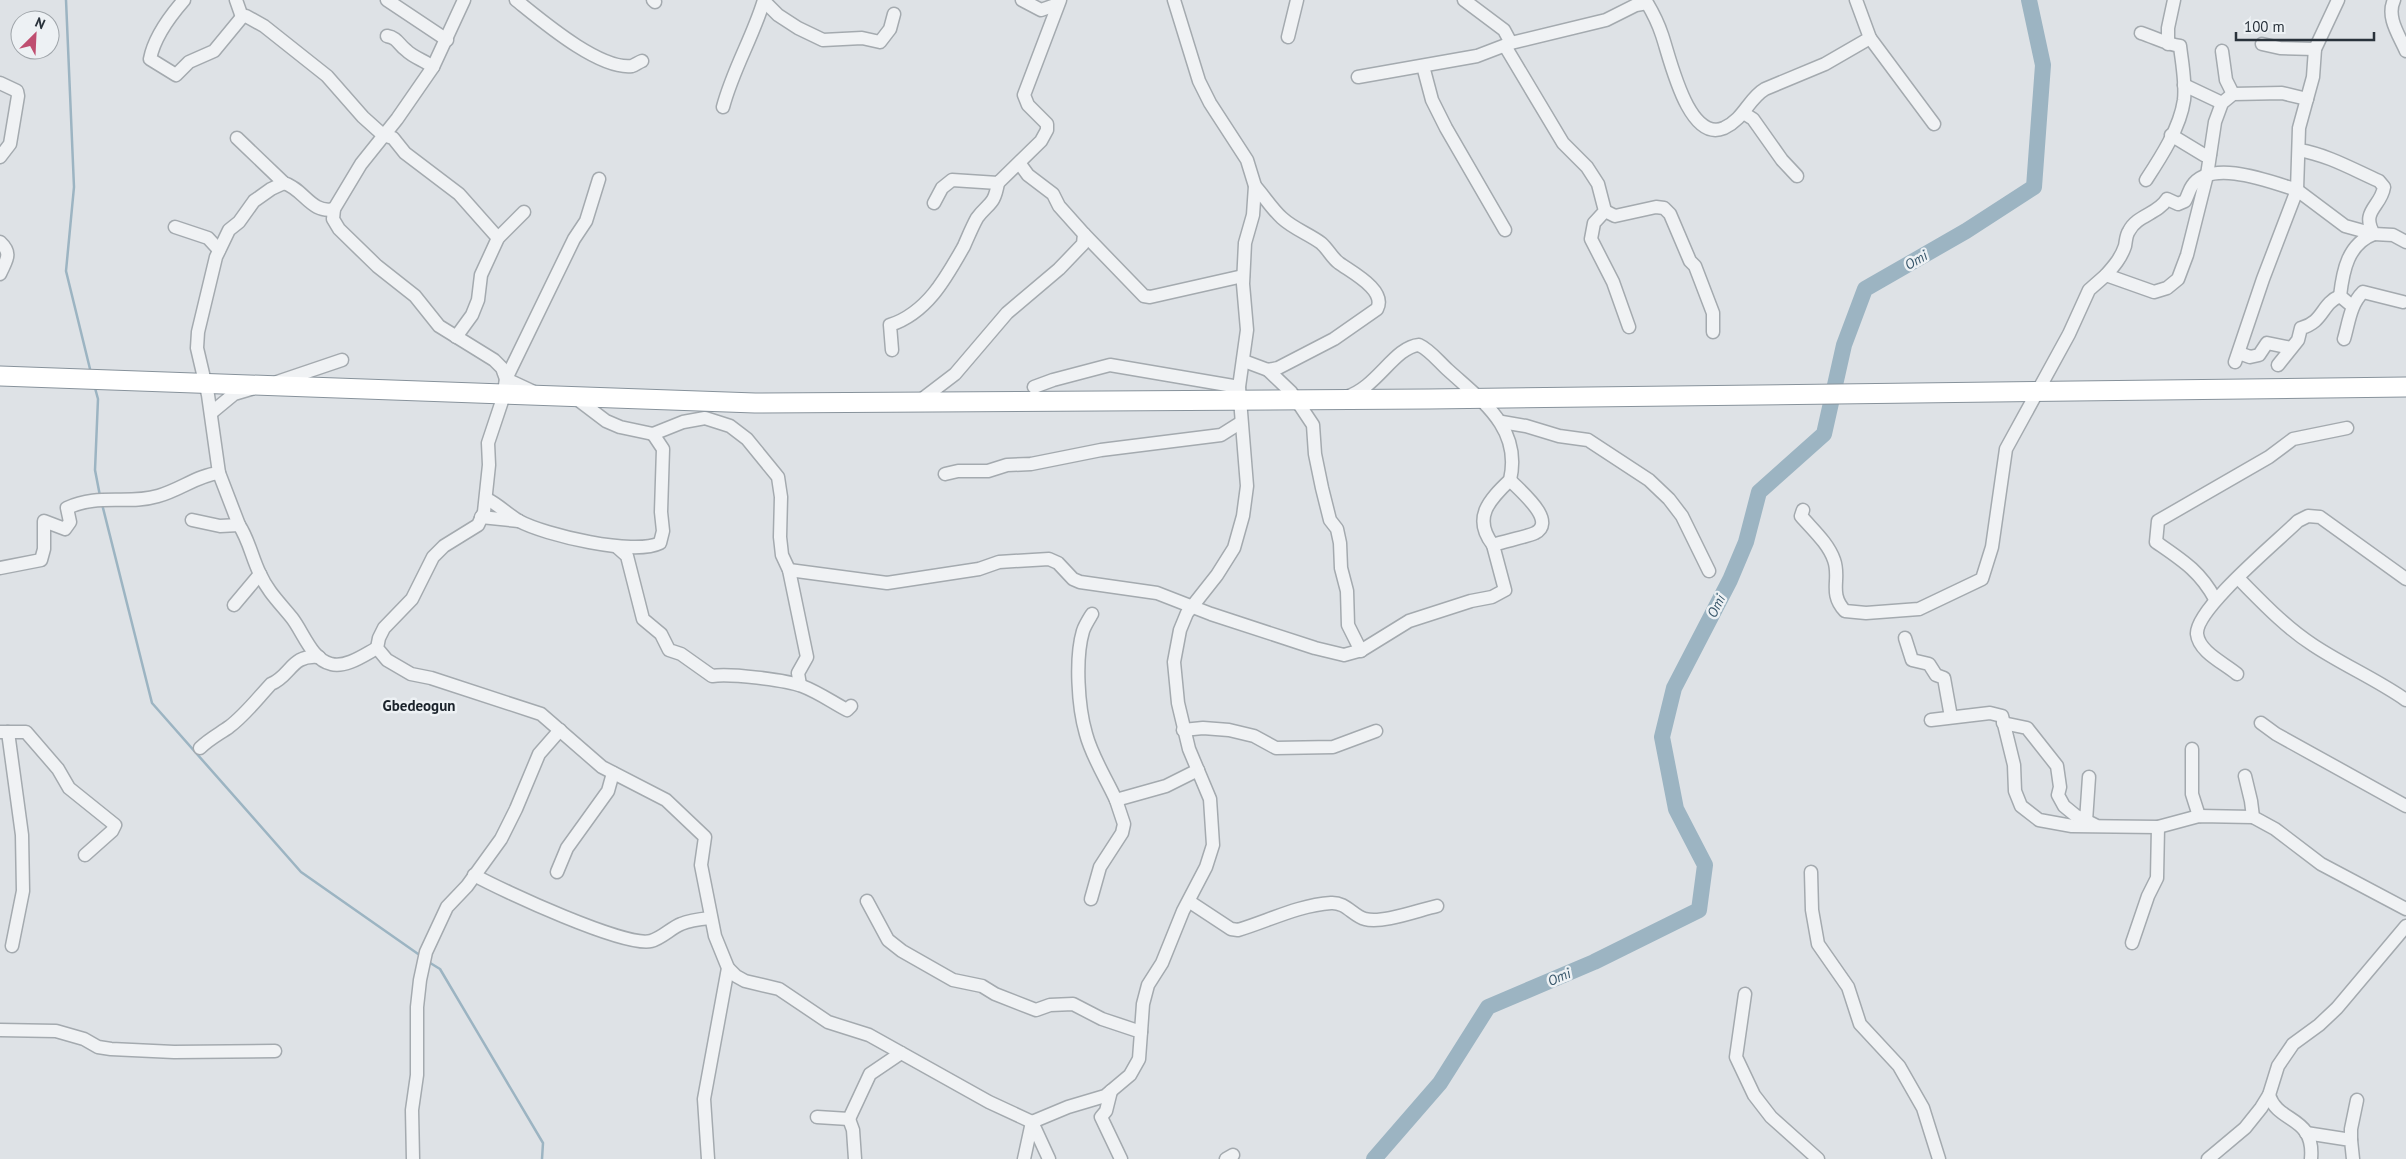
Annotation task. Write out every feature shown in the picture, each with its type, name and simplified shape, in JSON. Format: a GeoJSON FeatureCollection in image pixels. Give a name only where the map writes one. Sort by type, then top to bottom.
{"type":"FeatureCollection","features":[{"type":"Feature","properties":{"kind":"highway"},"geometry":{"type":"LineString","coordinates":[[0,376],[755,403],[1429,399],[2406,386]]}},
{"type":"Feature","properties":{"kind":"street"},"geometry":{"type":"LineString","coordinates":[[184,0],[171,16],[152,50],[150,59],[176,75],[189,62],[214,51],[242,17],[246,16],[264,26],[327,76],[363,118],[383,135],[393,138],[405,153],[459,194],[498,238]]}},
{"type":"Feature","properties":{"kind":"street"},"geometry":{"type":"LineString","coordinates":[[236,0],[242,17]]}},
{"type":"Feature","properties":{"kind":"street"},"geometry":{"type":"LineString","coordinates":[[387,0],[447,40]]}},
{"type":"Feature","properties":{"kind":"street"},"geometry":{"type":"LineString","coordinates":[[331,213],[361,164],[397,119],[433,67],[464,0]]}},
{"type":"Feature","properties":{"kind":"street"},"geometry":{"type":"LineString","coordinates":[[516,0],[593,56],[612,63],[632,66],[642,61]]}},
{"type":"Feature","properties":{"kind":"street"},"geometry":{"type":"LineString","coordinates":[[723,107],[730,80],[752,34],[764,0],[778,15],[822,40],[862,38],[880,42],[890,29],[894,14]]}},
{"type":"Feature","properties":{"kind":"street"},"geometry":{"type":"LineString","coordinates":[[1022,0],[1041,10],[1059,2]]}},
{"type":"Feature","properties":{"kind":"street"},"geometry":{"type":"LineString","coordinates":[[1032,1122],[1068,1107],[1105,1096],[1130,1075],[1139,1059],[1142,1004],[1148,985],[1162,963],[1183,911],[1190,902],[1206,866],[1213,845],[1210,799],[1183,730],[1174,662],[1180,630],[1187,613],[1234,548],[1243,516],[1246,486],[1240,423],[1239,387],[1247,330],[1243,276],[1246,243],[1253,215],[1255,186],[1247,160],[1210,103],[1199,81],[1174,0]]}},
{"type":"Feature","properties":{"kind":"street"},"geometry":{"type":"LineString","coordinates":[[1288,37],[1297,0]]}},
{"type":"Feature","properties":{"kind":"street"},"geometry":{"type":"LineString","coordinates":[[1464,0],[1504,30],[1508,45],[1562,143],[1587,167],[1598,184],[1605,212]]}},
{"type":"Feature","properties":{"kind":"street"},"geometry":{"type":"LineString","coordinates":[[1856,0],[1870,38],[1934,124]]}},
{"type":"Feature","properties":{"kind":"street"},"geometry":{"type":"LineString","coordinates":[[2168,44],[2168,28],[2174,0]]}},
{"type":"Feature","properties":{"kind":"street"},"geometry":{"type":"LineString","coordinates":[[2291,348],[2267,342],[2259,355],[2250,358],[2237,358],[2297,190],[2299,128],[2314,77],[2314,49],[2338,0]]}},
{"type":"Feature","properties":{"kind":"street"},"geometry":{"type":"LineString","coordinates":[[2394,0],[2390,8],[2393,23],[2406,51]]}},
{"type":"Feature","properties":{"kind":"street"},"geometry":{"type":"LineString","coordinates":[[892,350],[890,325],[903,321],[936,293],[951,269],[977,218],[995,198],[998,183],[1020,164],[1025,155],[1041,141],[1047,130],[1047,124],[1028,105],[1024,95],[1059,2]]}},
{"type":"Feature","properties":{"kind":"street"},"geometry":{"type":"LineString","coordinates":[[1358,77],[1477,56],[1508,45],[1598,22],[1636,5],[1650,2],[1662,34],[1676,83],[1690,110],[1700,124],[1711,130],[1723,128],[1745,114],[1756,94],[1765,88],[1825,64],[1870,38]]}},
{"type":"Feature","properties":{"kind":"street"},"geometry":{"type":"LineString","coordinates":[[2141,33],[2158,38],[2168,44],[2180,46],[2184,85],[2184,100],[2171,136],[2146,180]]}},
{"type":"Feature","properties":{"kind":"street"},"geometry":{"type":"LineString","coordinates":[[387,36],[394,37],[414,57],[422,58],[433,67]]}},
{"type":"Feature","properties":{"kind":"street"},"geometry":{"type":"LineString","coordinates":[[2262,44],[2280,48],[2314,49]]}},
{"type":"Feature","properties":{"kind":"street"},"geometry":{"type":"LineString","coordinates":[[2222,51],[2226,80],[2233,94]]}},
{"type":"Feature","properties":{"kind":"street"},"geometry":{"type":"LineString","coordinates":[[1423,66],[1432,100],[1442,121],[1461,157],[1487,197],[1505,230]]}},
{"type":"Feature","properties":{"kind":"street"},"geometry":{"type":"LineString","coordinates":[[0,83],[17,91],[18,96],[10,144],[0,158]]}},
{"type":"Feature","properties":{"kind":"street"},"geometry":{"type":"LineString","coordinates":[[2184,85],[2222,103]]}},
{"type":"Feature","properties":{"kind":"street"},"geometry":{"type":"LineString","coordinates":[[2106,274],[2154,292],[2167,288],[2178,279],[2187,255],[2207,175],[2215,122],[2222,103],[2233,94],[2282,93],[2307,99]]}},
{"type":"Feature","properties":{"kind":"street"},"geometry":{"type":"LineString","coordinates":[[1745,114],[1753,119],[1771,146],[1797,176]]}},
{"type":"Feature","properties":{"kind":"street"},"geometry":{"type":"LineString","coordinates":[[2171,136],[2204,155],[2210,154]]}},
{"type":"Feature","properties":{"kind":"street"},"geometry":{"type":"LineString","coordinates":[[237,138],[284,183],[292,186],[318,209],[331,213],[345,236],[377,266],[415,296],[439,326],[494,360],[502,368],[506,379],[543,396],[577,398],[606,421],[620,427],[653,434],[683,422],[705,418],[730,426],[747,439],[778,477],[782,497],[780,537],[782,555],[789,570],[807,657],[798,673],[800,685]]}},
{"type":"Feature","properties":{"kind":"street"},"geometry":{"type":"LineString","coordinates":[[2299,150],[2333,159],[2379,181],[2384,187],[2383,194],[2375,203],[2368,221],[2374,234]]}},
{"type":"Feature","properties":{"kind":"street"},"geometry":{"type":"LineString","coordinates":[[1020,164],[1028,175],[1053,194],[1059,206],[1144,296],[1150,297],[1243,276]]}},
{"type":"Feature","properties":{"kind":"street"},"geometry":{"type":"LineString","coordinates":[[1803,510],[1801,516],[1829,548],[1835,562],[1835,593],[1837,603],[1845,611],[1866,613],[1919,609],[1982,579],[1992,547],[2006,449],[2069,334],[2088,290],[2118,262],[2125,247],[2129,230],[2138,221],[2162,207],[2167,199],[2178,204],[2185,200],[2193,185],[2207,175],[2242,174],[2297,190],[2345,226],[2374,234],[2393,235],[2406,242]]}},
{"type":"Feature","properties":{"kind":"street"},"geometry":{"type":"LineString","coordinates":[[599,179],[586,221],[574,239],[506,379],[503,398],[488,443],[487,499],[478,524],[444,546],[433,557],[412,599],[384,628],[379,638],[378,648],[387,660],[411,674],[431,678],[541,714],[602,767],[666,800],[692,822],[705,837],[701,865],[715,936],[728,968],[736,976],[745,981],[779,989],[828,1022],[870,1035],[990,1102],[1032,1122],[1049,1159]]}},
{"type":"Feature","properties":{"kind":"street"},"geometry":{"type":"LineString","coordinates":[[934,203],[942,188],[952,180],[998,183]]}},
{"type":"Feature","properties":{"kind":"street"},"geometry":{"type":"LineString","coordinates":[[284,183],[271,189],[254,201],[239,222],[229,230],[219,250],[198,332],[196,348],[211,413],[219,473],[239,525],[260,574],[272,595],[291,617],[319,657]]}},
{"type":"Feature","properties":{"kind":"street"},"geometry":{"type":"LineString","coordinates":[[1255,186],[1281,218],[1322,244],[1339,263],[1355,272],[1367,283],[1380,304],[1377,309],[1319,347],[1278,368],[1268,370]]}},
{"type":"Feature","properties":{"kind":"street"},"geometry":{"type":"LineString","coordinates":[[1605,212],[1615,216],[1656,207],[1664,208],[1670,214],[1690,261],[1695,266],[1713,313],[1713,332]]}},
{"type":"Feature","properties":{"kind":"street"},"geometry":{"type":"LineString","coordinates":[[456,337],[472,315],[478,300],[484,266],[498,238],[524,212]]}},
{"type":"Feature","properties":{"kind":"street"},"geometry":{"type":"LineString","coordinates":[[1605,212],[1594,223],[1591,239],[1612,282],[1629,327]]}},
{"type":"Feature","properties":{"kind":"street"},"geometry":{"type":"LineString","coordinates":[[175,227],[208,238],[219,250]]}},
{"type":"Feature","properties":{"kind":"street"},"geometry":{"type":"LineString","coordinates":[[908,410],[955,374],[1006,313],[1084,244],[1084,234]]}},
{"type":"Feature","properties":{"kind":"street"},"geometry":{"type":"LineString","coordinates":[[2340,296],[2342,278],[2355,245],[2374,234]]}},
{"type":"Feature","properties":{"kind":"street"},"geometry":{"type":"LineString","coordinates":[[0,242],[7,248],[8,256],[0,274]]}},
{"type":"Feature","properties":{"kind":"street"},"geometry":{"type":"LineString","coordinates":[[2344,339],[2352,306],[2363,292],[2403,302]]}},
{"type":"Feature","properties":{"kind":"street"},"geometry":{"type":"LineString","coordinates":[[2340,296],[2352,306]]}},
{"type":"Feature","properties":{"kind":"street"},"geometry":{"type":"LineString","coordinates":[[2278,365],[2298,340],[2301,328],[2313,325],[2332,299],[2340,296]]}},
{"type":"Feature","properties":{"kind":"street"},"geometry":{"type":"LineString","coordinates":[[789,570],[887,583],[979,569],[999,562],[1049,559],[1058,563],[1072,579],[1080,582],[1157,594],[1315,648],[1344,655],[1361,651],[1409,621],[1471,601],[1492,597],[1505,590],[1494,545],[1487,537],[1483,522],[1485,511],[1496,493],[1510,480],[1512,461],[1502,422],[1489,407],[1419,345],[1405,350],[1368,387],[1352,395],[1319,402],[1291,392]]}},
{"type":"Feature","properties":{"kind":"street"},"geometry":{"type":"LineString","coordinates":[[211,413],[234,394],[342,360]]}},
{"type":"Feature","properties":{"kind":"street"},"geometry":{"type":"LineString","coordinates":[[1244,361],[1268,370],[1291,392],[1314,425],[1315,454],[1322,488],[1330,520],[1337,529],[1340,543],[1342,574],[1347,591],[1348,626],[1361,651]]}},
{"type":"Feature","properties":{"kind":"street"},"geometry":{"type":"LineString","coordinates":[[1034,387],[1110,365],[1239,387]]}},
{"type":"Feature","properties":{"kind":"street"},"geometry":{"type":"LineString","coordinates":[[1502,422],[1526,426],[1559,436],[1588,440],[1649,480],[1669,498],[1682,516],[1709,571]]}},
{"type":"Feature","properties":{"kind":"street"},"geometry":{"type":"LineString","coordinates":[[945,474],[958,471],[988,471],[1007,465],[1031,464],[1101,450],[1221,435],[1240,423]]}},
{"type":"Feature","properties":{"kind":"street"},"geometry":{"type":"LineString","coordinates":[[2215,599],[2205,581],[2184,561],[2156,542],[2158,521],[2269,457],[2293,438],[2347,428]]}},
{"type":"Feature","properties":{"kind":"street"},"geometry":{"type":"LineString","coordinates":[[481,517],[519,521],[557,533],[618,548],[652,547],[660,543],[664,531],[661,512],[663,449],[653,434]]}},
{"type":"Feature","properties":{"kind":"street"},"geometry":{"type":"LineString","coordinates":[[0,568],[41,560],[44,549],[44,521],[65,529],[70,522],[67,508],[76,504],[109,498],[119,500],[157,497],[191,484],[207,474],[219,473]]}},
{"type":"Feature","properties":{"kind":"street"},"geometry":{"type":"LineString","coordinates":[[1494,545],[1536,532],[1542,525],[1542,517],[1538,510],[1510,480]]}},
{"type":"Feature","properties":{"kind":"street"},"geometry":{"type":"LineString","coordinates":[[487,499],[499,505],[519,521]]}},
{"type":"Feature","properties":{"kind":"street"},"geometry":{"type":"LineString","coordinates":[[2237,674],[2201,644],[2197,633],[2200,622],[2215,599],[2298,521],[2308,516],[2320,517],[2406,579]]}},
{"type":"Feature","properties":{"kind":"street"},"geometry":{"type":"LineString","coordinates":[[192,520],[220,526],[239,525]]}},
{"type":"Feature","properties":{"kind":"street"},"geometry":{"type":"LineString","coordinates":[[618,548],[627,556],[643,619],[661,634],[668,650],[681,654],[712,676],[723,674],[800,685],[847,710],[851,706]]}},
{"type":"Feature","properties":{"kind":"street"},"geometry":{"type":"LineString","coordinates":[[234,605],[260,574]]}},
{"type":"Feature","properties":{"kind":"street"},"geometry":{"type":"LineString","coordinates":[[2238,578],[2276,615],[2312,645],[2374,679],[2406,700]]}},
{"type":"Feature","properties":{"kind":"street"},"geometry":{"type":"LineString","coordinates":[[1090,899],[1100,867],[1122,833],[1124,824],[1116,800],[1098,766],[1086,735],[1080,704],[1080,657],[1083,631],[1092,614]]}},
{"type":"Feature","properties":{"kind":"street"},"geometry":{"type":"LineString","coordinates":[[1905,638],[1912,660],[1929,664],[1936,675],[1944,678],[1951,717]]}},
{"type":"Feature","properties":{"kind":"street"},"geometry":{"type":"LineString","coordinates":[[200,748],[210,738],[228,728],[242,716],[271,684],[277,682],[296,661],[312,656],[319,657],[332,664],[345,664],[378,648]]}},
{"type":"Feature","properties":{"kind":"street"},"geometry":{"type":"LineString","coordinates":[[1931,720],[1990,714],[2002,716],[2014,765],[2015,791],[2021,806],[2039,820],[2072,826],[2158,827],[2199,816],[2253,817],[2275,829],[2321,864],[2406,910]]}},
{"type":"Feature","properties":{"kind":"street"},"geometry":{"type":"LineString","coordinates":[[2004,723],[2027,728],[2057,766],[2060,787],[2058,795],[2064,806],[2086,821],[2100,827]]}},
{"type":"Feature","properties":{"kind":"street"},"geometry":{"type":"LineString","coordinates":[[2261,723],[2276,734],[2406,806]]}},
{"type":"Feature","properties":{"kind":"street"},"geometry":{"type":"LineString","coordinates":[[1183,730],[1203,728],[1229,730],[1254,736],[1276,748],[1333,747],[1376,731]]}},
{"type":"Feature","properties":{"kind":"street"},"geometry":{"type":"LineString","coordinates":[[413,1159],[412,1110],[416,1075],[417,1007],[426,952],[447,907],[474,875],[500,839],[516,810],[539,754],[560,730]]}},
{"type":"Feature","properties":{"kind":"street"},"geometry":{"type":"LineString","coordinates":[[12,946],[23,891],[22,854],[20,806],[4,732],[26,732],[58,769],[69,788],[115,825],[112,831],[84,855]]}},
{"type":"Feature","properties":{"kind":"street"},"geometry":{"type":"LineString","coordinates":[[2192,750],[2192,794],[2199,816]]}},
{"type":"Feature","properties":{"kind":"street"},"geometry":{"type":"LineString","coordinates":[[1116,800],[1166,786],[1198,770]]}},
{"type":"Feature","properties":{"kind":"street"},"geometry":{"type":"LineString","coordinates":[[557,872],[567,848],[608,791],[612,773]]}},
{"type":"Feature","properties":{"kind":"street"},"geometry":{"type":"LineString","coordinates":[[2245,776],[2252,801],[2253,817]]}},
{"type":"Feature","properties":{"kind":"street"},"geometry":{"type":"LineString","coordinates":[[2086,821],[2089,778]]}},
{"type":"Feature","properties":{"kind":"street"},"geometry":{"type":"LineString","coordinates":[[2132,943],[2148,896],[2157,878],[2158,827]]}},
{"type":"Feature","properties":{"kind":"street"},"geometry":{"type":"LineString","coordinates":[[1810,872],[1812,910],[1818,944],[1848,986],[1860,1024],[1899,1066],[1923,1108],[1940,1159]]}},
{"type":"Feature","properties":{"kind":"street"},"geometry":{"type":"LineString","coordinates":[[474,875],[509,894],[582,924],[631,940],[651,941],[682,923],[711,918]]}},
{"type":"Feature","properties":{"kind":"street"},"geometry":{"type":"LineString","coordinates":[[867,901],[888,940],[902,951],[953,980],[982,986],[994,994],[1036,1010],[1050,1005],[1073,1004],[1102,1019],[1141,1032]]}},
{"type":"Feature","properties":{"kind":"street"},"geometry":{"type":"LineString","coordinates":[[1190,902],[1231,929],[1238,930],[1303,907],[1333,903],[1346,906],[1363,919],[1375,921],[1437,906]]}},
{"type":"Feature","properties":{"kind":"street"},"geometry":{"type":"LineString","coordinates":[[2208,1159],[2245,1128],[2261,1108],[2269,1095],[2278,1066],[2293,1044],[2320,1024],[2336,1008],[2406,926]]}},
{"type":"Feature","properties":{"kind":"street"},"geometry":{"type":"LineString","coordinates":[[708,1159],[704,1099],[728,968]]}},
{"type":"Feature","properties":{"kind":"street"},"geometry":{"type":"LineString","coordinates":[[1745,994],[1736,1058],[1754,1095],[1771,1117],[1818,1159]]}},
{"type":"Feature","properties":{"kind":"street"},"geometry":{"type":"LineString","coordinates":[[0,1030],[56,1031],[84,1039],[98,1047],[111,1049],[174,1052],[275,1051]]}},
{"type":"Feature","properties":{"kind":"street"},"geometry":{"type":"LineString","coordinates":[[855,1159],[853,1130],[849,1119],[870,1074],[902,1053]]}},
{"type":"Feature","properties":{"kind":"street"},"geometry":{"type":"LineString","coordinates":[[1111,1091],[1106,1111],[1101,1117],[1121,1159]]}},
{"type":"Feature","properties":{"kind":"street"},"geometry":{"type":"LineString","coordinates":[[2269,1095],[2271,1103],[2296,1120],[2306,1133],[2313,1145],[2311,1159]]}},
{"type":"Feature","properties":{"kind":"street"},"geometry":{"type":"LineString","coordinates":[[2353,1159],[2351,1129],[2357,1100]]}},
{"type":"Feature","properties":{"kind":"street"},"geometry":{"type":"LineString","coordinates":[[817,1117],[849,1119]]}},
{"type":"Feature","properties":{"kind":"street"},"geometry":{"type":"LineString","coordinates":[[1024,1159],[1032,1122]]}},
{"type":"Feature","properties":{"kind":"street"},"geometry":{"type":"LineString","coordinates":[[2306,1133],[2351,1140]]}},
{"type":"Feature","properties":{"kind":"waterway"},"geometry":{"type":"LineString","coordinates":[[66,0],[74,187],[66,271],[91,373]]}},
{"type":"Feature","properties":{"kind":"waterway","name":"Omi"},"geometry":{"type":"LineString","coordinates":[[1374,1159],[1440,1083],[1488,1007],[1594,962],[1699,910],[1705,865],[1676,809],[1662,737],[1674,688],[1730,580],[1746,542],[1759,492],[1824,434],[1844,345],[1865,289],[1966,231],[2034,187],[2043,65],[2029,0]]}},
{"type":"Feature","properties":{"kind":"waterway"},"geometry":{"type":"LineString","coordinates":[[95,388],[98,399],[95,470],[100,496]]}},
{"type":"Feature","properties":{"kind":"waterway"},"geometry":{"type":"LineString","coordinates":[[102,504],[152,703],[301,872],[421,956]]}},
{"type":"Feature","properties":{"kind":"waterway"},"geometry":{"type":"LineString","coordinates":[[427,961],[440,969],[543,1143],[542,1159]]}},
{"type":"Feature","properties":{"kind":"district","name":"Gbedeogun"},"geometry":{"type":"Point","coordinates":[419,705]}}]}
